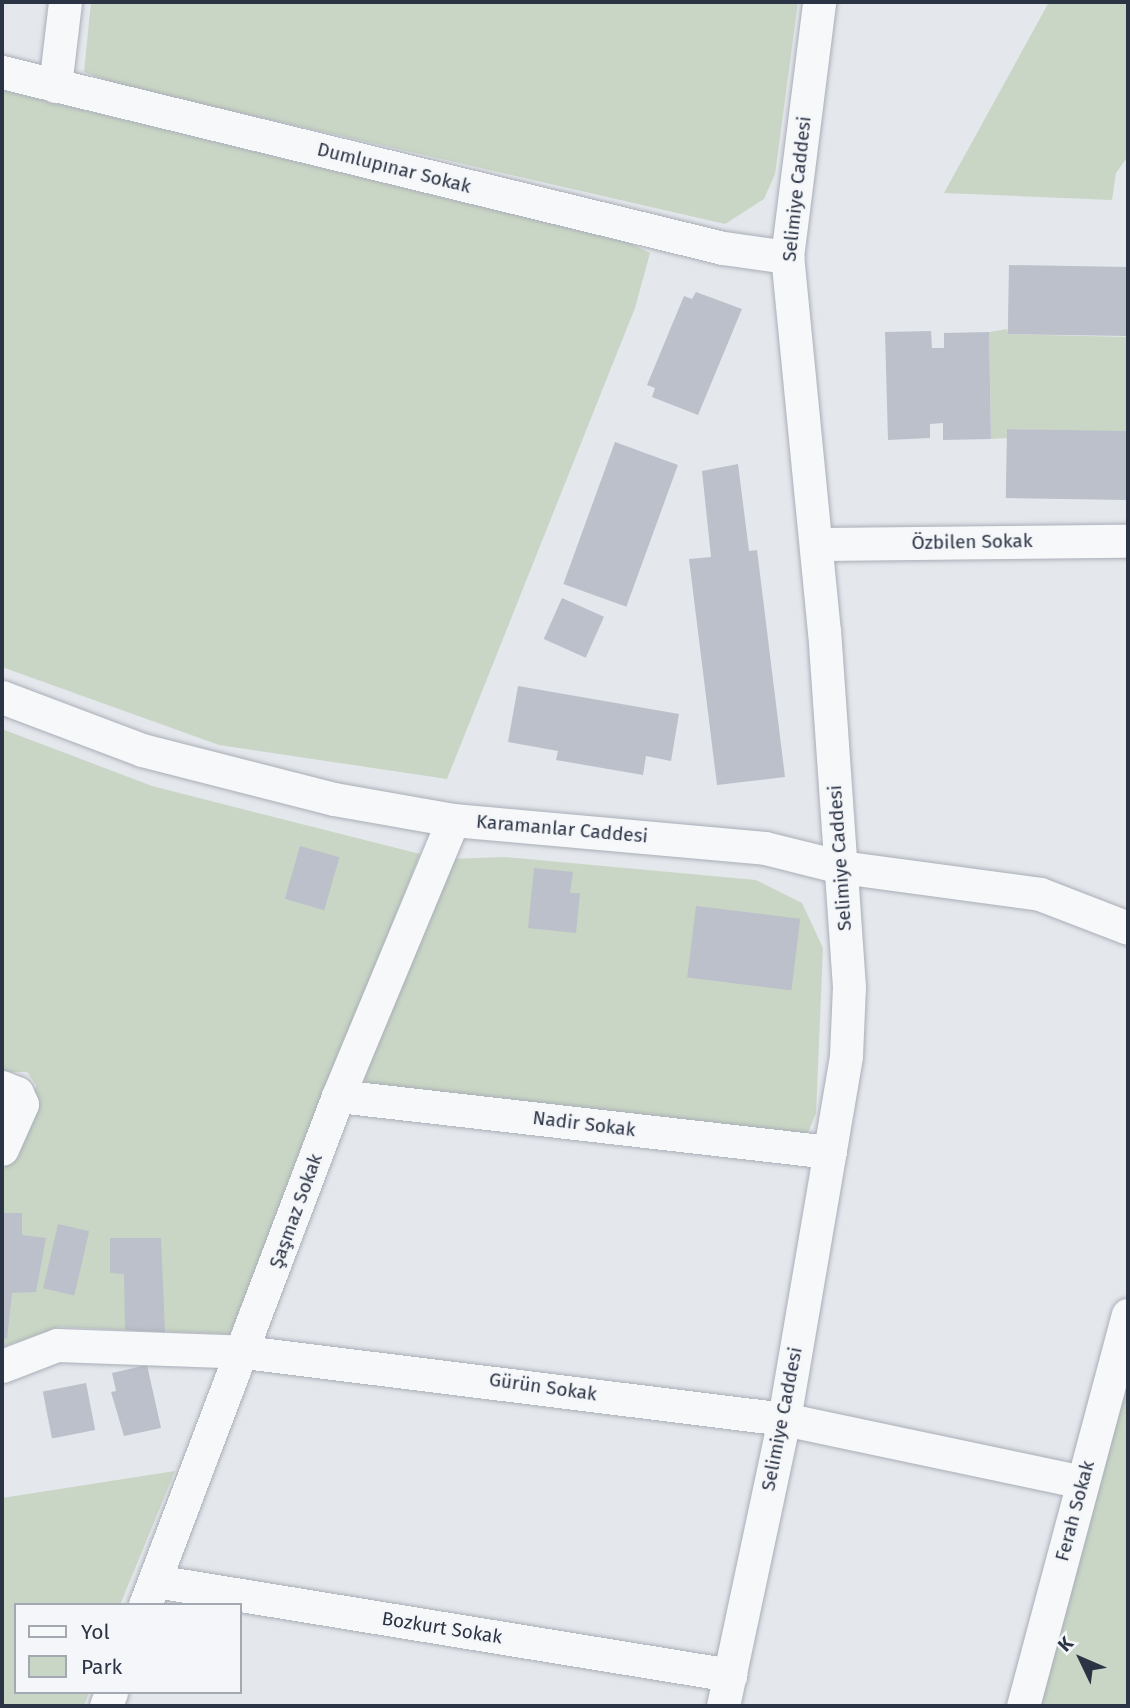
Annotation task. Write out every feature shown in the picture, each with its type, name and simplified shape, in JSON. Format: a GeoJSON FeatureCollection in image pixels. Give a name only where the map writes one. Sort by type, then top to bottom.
{"type":"FeatureCollection","features":[{"type":"Feature","properties":{"kind":"street"},"geometry":{"type":"LineString","coordinates":[[55,86],[65,2]]}},
{"type":"Feature","properties":{"kind":"street","name":"Selimiye Caddesi"},"geometry":{"type":"LineString","coordinates":[[727,1690],[784,1419],[846,1055],[849,987],[841,867],[816,544],[787,257],[819,2]]}},
{"type":"Feature","properties":{"kind":"street","name":"Dumlupınar Sokak"},"geometry":{"type":"LineString","coordinates":[[2,72],[723,248],[787,257]]}},
{"type":"Feature","properties":{"kind":"street","name":"Özbilen Sokak"},"geometry":{"type":"LineString","coordinates":[[816,544],[1128,541]]}},
{"type":"Feature","properties":{"kind":"street","name":"Karamanlar Caddesi"},"geometry":{"type":"LineString","coordinates":[[2,697],[142,750],[334,799],[453,820],[765,848],[841,867],[1040,894],[1128,928]]}},
{"type":"Feature","properties":{"kind":"street","name":"Şaşmaz Sokak"},"geometry":{"type":"LineString","coordinates":[[150,1593],[244,1352],[338,1096],[453,820]]}},
{"type":"Feature","properties":{"kind":"street"},"geometry":{"type":"LineString","coordinates":[[2,1087],[17,1093],[22,1104],[2,1149]]}},
{"type":"Feature","properties":{"kind":"street","name":"Nadir Sokak"},"geometry":{"type":"LineString","coordinates":[[338,1096],[830,1152]]}},
{"type":"Feature","properties":{"kind":"street","name":"Ferah Sokak"},"geometry":{"type":"LineString","coordinates":[[1023,1706],[1128,1315]]}},
{"type":"Feature","properties":{"kind":"street","name":"Gürün Sokak"},"geometry":{"type":"LineString","coordinates":[[2,1366],[57,1345],[244,1352],[458,1375],[784,1419],[1082,1482]]}},
{"type":"Feature","properties":{"kind":"street","name":"Bozkurt Sokak"},"geometry":{"type":"LineString","coordinates":[[150,1593],[209,1603]]}},
{"type":"Feature","properties":{"kind":"street","name":"Bozkurt Sokak"},"geometry":{"type":"LineString","coordinates":[[242,1608],[727,1690]]}},
{"type":"Feature","properties":{"kind":"green space"},"geometry":{"type":"Polygon","coordinates":[[[91,2],[798,2],[775,174],[764,199],[725,224],[127,87],[84,72],[91,2]]]}},
{"type":"Feature","properties":{"kind":"green space"},"geometry":{"type":"Polygon","coordinates":[[[1049,2],[1128,2],[1128,156],[1116,173],[1112,200],[944,193],[1049,2]]]}},
{"type":"Feature","properties":{"kind":"green space"},"geometry":{"type":"Polygon","coordinates":[[[2,90],[627,242],[650,253],[635,308],[447,779],[219,745],[2,667],[2,90]]]}},
{"type":"Feature","properties":{"kind":"green space"},"geometry":{"type":"Polygon","coordinates":[[[1007,329],[1008,334],[1128,337],[1128,432],[1008,429],[1007,438],[991,439],[989,332],[1007,329]]]}},
{"type":"Feature","properties":{"kind":"green space"},"geometry":{"type":"Polygon","coordinates":[[[2,729],[152,786],[420,854],[230,1334],[59,1327],[2,1347],[2,1172],[24,1132],[36,1085],[27,1072],[2,1072],[2,729]]]}},
{"type":"Feature","properties":{"kind":"green space"},"geometry":{"type":"Polygon","coordinates":[[[504,857],[756,880],[802,903],[823,948],[816,1113],[807,1135],[369,1087],[362,1074],[450,859],[504,857]]]}},
{"type":"Feature","properties":{"kind":"green space"},"geometry":{"type":"Polygon","coordinates":[[[1128,1360],[1128,1706],[1035,1706],[1128,1360]]]}},
{"type":"Feature","properties":{"kind":"green space"},"geometry":{"type":"Polygon","coordinates":[[[175,1471],[121,1603],[14,1603],[14,1694],[88,1694],[84,1706],[2,1706],[2,1498],[175,1471]]]}},
{"type":"Feature","properties":{"kind":"building"},"geometry":{"type":"Polygon","coordinates":[[[1009,265],[1128,267],[1127,336],[1008,334],[1009,265]]]}},
{"type":"Feature","properties":{"kind":"building"},"geometry":{"type":"Polygon","coordinates":[[[696,292],[742,309],[698,415],[652,397],[655,388],[647,385],[684,296],[692,299],[696,292]]]}},
{"type":"Feature","properties":{"kind":"building"},"geometry":{"type":"Polygon","coordinates":[[[931,331],[932,348],[944,348],[944,333],[989,332],[991,439],[943,440],[943,423],[930,424],[930,438],[888,440],[885,332],[931,331]]]}},
{"type":"Feature","properties":{"kind":"building"},"geometry":{"type":"Polygon","coordinates":[[[1007,429],[1128,431],[1127,500],[1006,498],[1007,429]]]}},
{"type":"Feature","properties":{"kind":"building"},"geometry":{"type":"Polygon","coordinates":[[[615,442],[678,465],[626,607],[563,584],[615,442]]]}},
{"type":"Feature","properties":{"kind":"building"},"geometry":{"type":"Polygon","coordinates":[[[738,464],[749,551],[757,550],[785,777],[717,785],[689,559],[711,557],[702,471],[738,464]]]}},
{"type":"Feature","properties":{"kind":"building"},"geometry":{"type":"Polygon","coordinates":[[[562,598],[604,617],[586,658],[544,639],[562,598]]]}},
{"type":"Feature","properties":{"kind":"building"},"geometry":{"type":"Polygon","coordinates":[[[518,686],[679,714],[671,761],[646,756],[643,775],[556,760],[558,751],[508,742],[518,686]]]}},
{"type":"Feature","properties":{"kind":"building"},"geometry":{"type":"Polygon","coordinates":[[[300,846],[339,857],[324,910],[285,899],[300,846]]]}},
{"type":"Feature","properties":{"kind":"building"},"geometry":{"type":"Polygon","coordinates":[[[534,868],[573,872],[570,893],[580,893],[576,933],[528,928],[534,868]]]}},
{"type":"Feature","properties":{"kind":"building"},"geometry":{"type":"Polygon","coordinates":[[[696,906],[800,919],[791,990],[687,977],[696,906]]]}},
{"type":"Feature","properties":{"kind":"building"},"geometry":{"type":"Polygon","coordinates":[[[2,1213],[22,1213],[22,1235],[46,1238],[36,1292],[12,1293],[7,1339],[2,1338],[2,1213]]]}},
{"type":"Feature","properties":{"kind":"building"},"geometry":{"type":"Polygon","coordinates":[[[58,1224],[89,1231],[74,1296],[43,1288],[58,1224]]]}},
{"type":"Feature","properties":{"kind":"building"},"geometry":{"type":"Polygon","coordinates":[[[110,1238],[161,1238],[165,1332],[125,1330],[124,1274],[110,1273],[110,1238]]]}},
{"type":"Feature","properties":{"kind":"building"},"geometry":{"type":"Polygon","coordinates":[[[147,1365],[161,1428],[124,1436],[111,1392],[116,1391],[112,1373],[147,1365]]]}},
{"type":"Feature","properties":{"kind":"building"},"geometry":{"type":"Polygon","coordinates":[[[86,1383],[95,1430],[52,1439],[43,1391],[86,1383]]]}}]}
